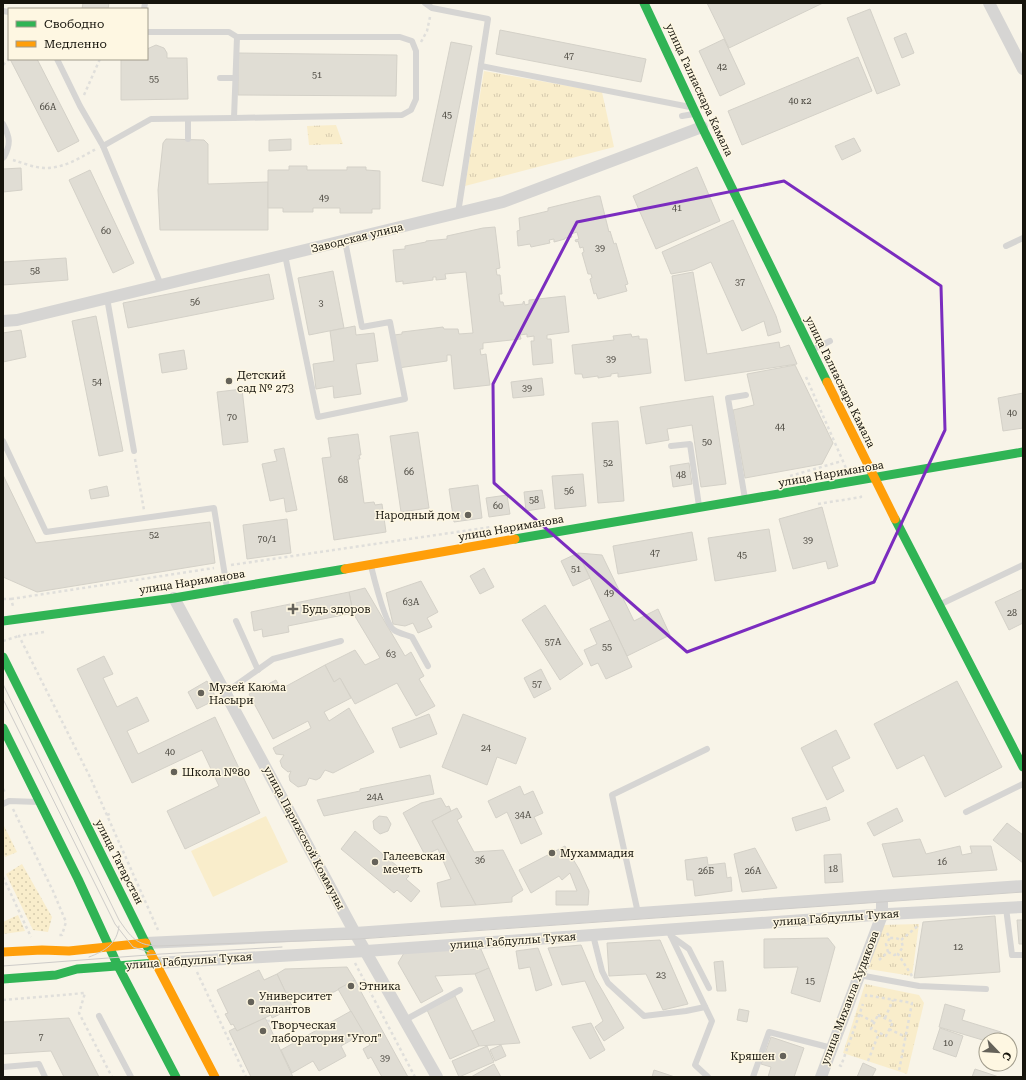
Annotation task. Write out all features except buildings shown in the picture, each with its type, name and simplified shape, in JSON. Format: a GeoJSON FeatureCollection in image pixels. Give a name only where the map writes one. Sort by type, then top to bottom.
{"type":"FeatureCollection","features":[{"type":"Feature","properties":{"kind":"main road","name":"улица Галиаскара Камала"},"geometry":{"type":"LineString","coordinates":[[644,3],[702,127],[874,478],[939,605],[1021,755],[1023,767]]}},
{"type":"Feature","properties":{"kind":"main road","name":"улица Нариманова"},"geometry":{"type":"LineString","coordinates":[[3,621],[174,598],[1023,452]]}},
{"type":"Feature","properties":{"kind":"main road","name":"улица Татарстан"},"geometry":{"type":"LineString","coordinates":[[3,657],[156,963],[216,1077]]}},
{"type":"Feature","properties":{"kind":"main road"},"geometry":{"type":"LineString","coordinates":[[3,728],[118,966],[176,1077]]}},
{"type":"Feature","properties":{"kind":"main road","name":"улица Габдуллы Тукая"},"geometry":{"type":"LineString","coordinates":[[3,952],[42,950],[69,951],[146,943]]}},
{"type":"Feature","properties":{"kind":"main road","name":"улица Габдуллы Тукая"},"geometry":{"type":"LineString","coordinates":[[3,979],[56,975],[77,969],[156,963]]}},
{"type":"Feature","properties":{"kind":"street"},"geometry":{"type":"LineString","coordinates":[[989,3],[1023,69]]}},
{"type":"Feature","properties":{"kind":"street","name":"Заводская улица"},"geometry":{"type":"LineString","coordinates":[[3,321],[17,320],[503,202],[702,127]]}},
{"type":"Feature","properties":{"kind":"street","name":"улица Парижской Коммуны"},"geometry":{"type":"LineString","coordinates":[[174,598],[355,933],[437,1077]]}},
{"type":"Feature","properties":{"kind":"street","name":"улица Габдуллы Тукая"},"geometry":{"type":"LineString","coordinates":[[146,943],[355,933],[1023,886]]}},
{"type":"Feature","properties":{"kind":"street","name":"улица Михаила Худякова"},"geometry":{"type":"LineString","coordinates":[[821,1077],[882,915],[882,896]]}},
{"type":"Feature","properties":{"kind":"street","name":"улица Габдуллы Тукая"},"geometry":{"type":"LineString","coordinates":[[156,963],[366,951],[593,935],[670,933],[882,915],[1023,907]]}},
{"type":"Feature","properties":{"kind":"lane"},"geometry":{"type":"LineString","coordinates":[[426,3],[432,8],[488,19],[458,213]]}},
{"type":"Feature","properties":{"kind":"lane"},"geometry":{"type":"LineString","coordinates":[[103,146],[151,119],[402,115],[411,110],[416,99],[416,51],[412,41],[400,37],[237,38],[229,32],[148,32]]}},
{"type":"Feature","properties":{"kind":"lane"},"geometry":{"type":"LineString","coordinates":[[234,118],[237,38]]}},
{"type":"Feature","properties":{"kind":"lane"},"geometry":{"type":"LineString","coordinates":[[57,60],[80,106],[103,146],[161,285]]}},
{"type":"Feature","properties":{"kind":"lane"},"geometry":{"type":"LineString","coordinates":[[481,66],[695,111]]}},
{"type":"Feature","properties":{"kind":"lane"},"geometry":{"type":"LineString","coordinates":[[220,78],[236,78]]}},
{"type":"Feature","properties":{"kind":"lane"},"geometry":{"type":"LineString","coordinates":[[682,116],[695,111]]}},
{"type":"Feature","properties":{"kind":"lane"},"geometry":{"type":"LineString","coordinates":[[188,119],[188,139]]}},
{"type":"Feature","properties":{"kind":"lane"},"geometry":{"type":"LineString","coordinates":[[3,124],[7,132],[9,146],[4,158]]}},
{"type":"Feature","properties":{"kind":"lane"},"geometry":{"type":"LineString","coordinates":[[1006,246],[1023,238]]}},
{"type":"Feature","properties":{"kind":"lane"},"geometry":{"type":"LineString","coordinates":[[285,255],[318,417],[405,399],[390,322],[362,328],[345,241]]}},
{"type":"Feature","properties":{"kind":"lane"},"geometry":{"type":"LineString","coordinates":[[107,298],[134,451]]}},
{"type":"Feature","properties":{"kind":"lane"},"geometry":{"type":"LineString","coordinates":[[811,350],[830,341]]}},
{"type":"Feature","properties":{"kind":"lane"},"geometry":{"type":"LineString","coordinates":[[745,500],[728,398],[746,395]]}},
{"type":"Feature","properties":{"kind":"lane"},"geometry":{"type":"LineString","coordinates":[[3,441],[46,532],[214,508],[228,588]]}},
{"type":"Feature","properties":{"kind":"lane"},"geometry":{"type":"LineString","coordinates":[[670,446],[690,444],[699,508]]}},
{"type":"Feature","properties":{"kind":"lane"},"geometry":{"type":"LineString","coordinates":[[370,564],[383,609],[391,626],[394,630],[412,637],[428,666]]}},
{"type":"Feature","properties":{"kind":"lane"},"geometry":{"type":"LineString","coordinates":[[939,605],[1023,566]]}},
{"type":"Feature","properties":{"kind":"lane"},"geometry":{"type":"LineString","coordinates":[[236,621],[258,670]]}},
{"type":"Feature","properties":{"kind":"lane"},"geometry":{"type":"LineString","coordinates":[[225,693],[273,659],[341,641]]}},
{"type":"Feature","properties":{"kind":"lane"},"geometry":{"type":"LineString","coordinates":[[638,913],[612,795],[707,749]]}},
{"type":"Feature","properties":{"kind":"lane"},"geometry":{"type":"LineString","coordinates":[[966,812],[1023,784]]}},
{"type":"Feature","properties":{"kind":"lane"},"geometry":{"type":"LineString","coordinates":[[6,802],[40,802]]}},
{"type":"Feature","properties":{"kind":"lane"},"geometry":{"type":"LineString","coordinates":[[1006,908],[1012,956],[1023,955]]}},
{"type":"Feature","properties":{"kind":"lane"},"geometry":{"type":"LineString","coordinates":[[670,933],[689,949],[709,988]]}},
{"type":"Feature","properties":{"kind":"lane"},"geometry":{"type":"LineString","coordinates":[[670,933],[712,1021],[694,1065],[708,1077]]}},
{"type":"Feature","properties":{"kind":"lane"},"geometry":{"type":"LineString","coordinates":[[593,935],[602,971],[608,983],[644,1016],[706,1007]]}},
{"type":"Feature","properties":{"kind":"lane"},"geometry":{"type":"LineString","coordinates":[[859,974],[919,986],[986,989]]}},
{"type":"Feature","properties":{"kind":"lane"},"geometry":{"type":"LineString","coordinates":[[405,1020],[460,990]]}},
{"type":"Feature","properties":{"kind":"lane"},"geometry":{"type":"LineString","coordinates":[[99,1016],[131,1077]]}},
{"type":"Feature","properties":{"kind":"lane"},"geometry":{"type":"LineString","coordinates":[[753,1077],[769,1032],[832,1048]]}},
{"type":"Feature","properties":{"kind":"lane"},"geometry":{"type":"LineString","coordinates":[[3,1067],[39,1064],[45,1077]]}},
{"type":"Feature","properties":{"kind":"path"},"geometry":{"type":"LineString","coordinates":[[416,51],[427,31],[432,8]]}},
{"type":"Feature","properties":{"kind":"path"},"geometry":{"type":"LineString","coordinates":[[80,106],[100,60]]}},
{"type":"Feature","properties":{"kind":"path"},"geometry":{"type":"LineString","coordinates":[[4,158],[30,166],[46,168],[66,165],[103,146]]}},
{"type":"Feature","properties":{"kind":"path"},"geometry":{"type":"LineString","coordinates":[[134,451],[145,518]]}},
{"type":"Feature","properties":{"kind":"path"},"geometry":{"type":"LineString","coordinates":[[789,476],[842,461]]}},
{"type":"Feature","properties":{"kind":"path"},"geometry":{"type":"LineString","coordinates":[[11,599],[492,527]]}},
{"type":"Feature","properties":{"kind":"path"},"geometry":{"type":"LineString","coordinates":[[3,641],[19,636],[49,631]]}},
{"type":"Feature","properties":{"kind":"path"},"geometry":{"type":"LineString","coordinates":[[19,636],[90,777],[158,932],[163,932]]}},
{"type":"Feature","properties":{"kind":"path"},"geometry":{"type":"LineString","coordinates":[[3,789],[6,802],[53,891],[66,922],[62,935]]}},
{"type":"Feature","properties":{"kind":"path"},"geometry":{"type":"LineString","coordinates":[[107,815],[112,813]]}},
{"type":"Feature","properties":{"kind":"path"},"geometry":{"type":"LineString","coordinates":[[3,877],[31,938]]}},
{"type":"Feature","properties":{"kind":"path"},"geometry":{"type":"LineString","coordinates":[[901,940],[919,924]]}},
{"type":"Feature","properties":{"kind":"path"},"geometry":{"type":"LineString","coordinates":[[886,932],[890,938],[901,940]]}},
{"type":"Feature","properties":{"kind":"path"},"geometry":{"type":"LineString","coordinates":[[898,954],[903,947],[901,940]]}},
{"type":"Feature","properties":{"kind":"path"},"geometry":{"type":"LineString","coordinates":[[888,952],[894,955],[898,954]]}},
{"type":"Feature","properties":{"kind":"path"},"geometry":{"type":"LineString","coordinates":[[898,954],[912,976]]}},
{"type":"Feature","properties":{"kind":"path"},"geometry":{"type":"LineString","coordinates":[[353,959],[415,1077]]}},
{"type":"Feature","properties":{"kind":"path"},"geometry":{"type":"LineString","coordinates":[[196,969],[246,1077]]}},
{"type":"Feature","properties":{"kind":"path"},"geometry":{"type":"LineString","coordinates":[[3,1000],[85,993],[79,1013],[112,1077]]}},
{"type":"Feature","properties":{"kind":"path"},"geometry":{"type":"LineString","coordinates":[[827,1060],[841,1066],[866,995],[912,1003],[899,1071]]}},
{"type":"Feature","properties":{"kind":"path"},"geometry":{"type":"LineString","coordinates":[[885,1018],[893,1000]]}},
{"type":"Feature","properties":{"kind":"path"},"geometry":{"type":"LineString","coordinates":[[878,1014],[893,1022],[886,1036],[871,1029],[874,1022],[878,1014]]}},
{"type":"Feature","properties":{"kind":"path"},"geometry":{"type":"LineString","coordinates":[[860,1015],[874,1022]]}},
{"type":"Feature","properties":{"kind":"path"},"geometry":{"type":"LineString","coordinates":[[267,1021],[274,1021],[277,1029]]}},
{"type":"Feature","properties":{"kind":"path"},"geometry":{"type":"LineString","coordinates":[[889,1029],[906,1037]]}},
{"type":"Feature","properties":{"kind":"path"},"geometry":{"type":"LineString","coordinates":[[868,1061],[879,1033]]}},
{"type":"Feature","properties":{"kind":"highlighted area"},"geometry":{"type":"Polygon","coordinates":[[[784,181],[941,286],[945,430],[874,582],[687,652],[494,483],[493,384],[577,222],[784,181]]]}},
{"type":"Feature","properties":{"kind":"green space"},"geometry":{"type":"Polygon","coordinates":[[[484,71],[602,92],[614,147],[465,186],[484,71]]]}},
{"type":"Feature","properties":{"kind":"green space"},"geometry":{"type":"Polygon","coordinates":[[[336,125],[343,144],[309,145],[307,126],[336,125]]]}},
{"type":"Feature","properties":{"kind":"green space"},"geometry":{"type":"Polygon","coordinates":[[[266,816],[288,862],[213,897],[191,851],[266,816]]]}},
{"type":"Feature","properties":{"kind":"green space"},"geometry":{"type":"Polygon","coordinates":[[[3,824],[17,852],[5,857],[3,852],[3,824]]]}},
{"type":"Feature","properties":{"kind":"green space"},"geometry":{"type":"Polygon","coordinates":[[[22,864],[52,917],[48,932],[33,930],[6,874],[22,864]]]}},
{"type":"Feature","properties":{"kind":"green space"},"geometry":{"type":"Polygon","coordinates":[[[18,915],[25,931],[3,934],[3,922],[18,915]]]}},
{"type":"Feature","properties":{"kind":"green space"},"geometry":{"type":"Polygon","coordinates":[[[919,924],[912,976],[868,969],[882,925],[919,924]]]}},
{"type":"Feature","properties":{"kind":"green space"},"geometry":{"type":"Polygon","coordinates":[[[865,984],[919,995],[924,1003],[907,1074],[843,1053],[865,984]]]}},
{"type":"Feature","properties":{"kind":"tram line"},"geometry":{"type":"LineString","coordinates":[[3,684],[119,920],[135,939],[144,944],[157,946],[359,939],[1023,892]]}},
{"type":"Feature","properties":{"kind":"tram line"},"geometry":{"type":"LineString","coordinates":[[3,699],[115,924],[133,947],[149,952]]}},
{"type":"Feature","properties":{"kind":"tram line"},"geometry":{"type":"LineString","coordinates":[[89,957],[105,949],[113,942],[116,938],[119,926]]}},
{"type":"Feature","properties":{"kind":"tram line"},"geometry":{"type":"LineString","coordinates":[[3,966],[161,954],[282,947]]}},
{"type":"Feature","properties":{"kind":"traffic: fast"},"geometry":{"type":"LineString","coordinates":[[644,3],[702,127],[827,382]]}},
{"type":"Feature","properties":{"kind":"traffic: fast"},"geometry":{"type":"LineString","coordinates":[[515,539],[1023,452]]}},
{"type":"Feature","properties":{"kind":"traffic: fast"},"geometry":{"type":"LineString","coordinates":[[895,519],[1023,767]]}},
{"type":"Feature","properties":{"kind":"traffic: fast"},"geometry":{"type":"LineString","coordinates":[[3,621],[174,598],[345,569]]}},
{"type":"Feature","properties":{"kind":"traffic: fast"},"geometry":{"type":"LineString","coordinates":[[3,657],[151,954]]}},
{"type":"Feature","properties":{"kind":"traffic: fast"},"geometry":{"type":"LineString","coordinates":[[3,728],[78,879],[118,966],[176,1077]]}},
{"type":"Feature","properties":{"kind":"traffic: fast"},"geometry":{"type":"LineString","coordinates":[[3,979],[56,975],[77,969],[156,963]]}},
{"type":"Feature","properties":{"kind":"traffic: slow"},"geometry":{"type":"LineString","coordinates":[[827,382],[895,519]]}},
{"type":"Feature","properties":{"kind":"traffic: slow"},"geometry":{"type":"LineString","coordinates":[[345,569],[515,539]]}},
{"type":"Feature","properties":{"kind":"traffic: slow"},"geometry":{"type":"LineString","coordinates":[[3,952],[42,950],[69,951],[146,943]]}},
{"type":"Feature","properties":{"kind":"traffic: slow"},"geometry":{"type":"LineString","coordinates":[[151,954],[215,1077]]}},
{"type":"Feature","properties":{"kind":"place","name":"Детский сад № 273"},"geometry":{"type":"Point","coordinates":[229,381]}},
{"type":"Feature","properties":{"kind":"place","name":"Народный дом"},"geometry":{"type":"Point","coordinates":[468,515]}},
{"type":"Feature","properties":{"kind":"place","name":"Будь здоров"},"geometry":{"type":"Point","coordinates":[293,609]}},
{"type":"Feature","properties":{"kind":"place","name":"Музей Каюма Насыри"},"geometry":{"type":"Point","coordinates":[201,693]}},
{"type":"Feature","properties":{"kind":"place","name":"Школа №80"},"geometry":{"type":"Point","coordinates":[174,772]}},
{"type":"Feature","properties":{"kind":"place","name":"Мухаммадия"},"geometry":{"type":"Point","coordinates":[552,853]}},
{"type":"Feature","properties":{"kind":"place","name":"Галеевская мечеть"},"geometry":{"type":"Point","coordinates":[375,862]}},
{"type":"Feature","properties":{"kind":"place","name":"Этника"},"geometry":{"type":"Point","coordinates":[351,986]}},
{"type":"Feature","properties":{"kind":"place","name":"Университет талантов"},"geometry":{"type":"Point","coordinates":[251,1002]}},
{"type":"Feature","properties":{"kind":"place","name":"Творческая лаборатория \"Угол\""},"geometry":{"type":"Point","coordinates":[263,1031]}},
{"type":"Feature","properties":{"kind":"place","name":"Кряшен"},"geometry":{"type":"Point","coordinates":[783,1056]}}]}
